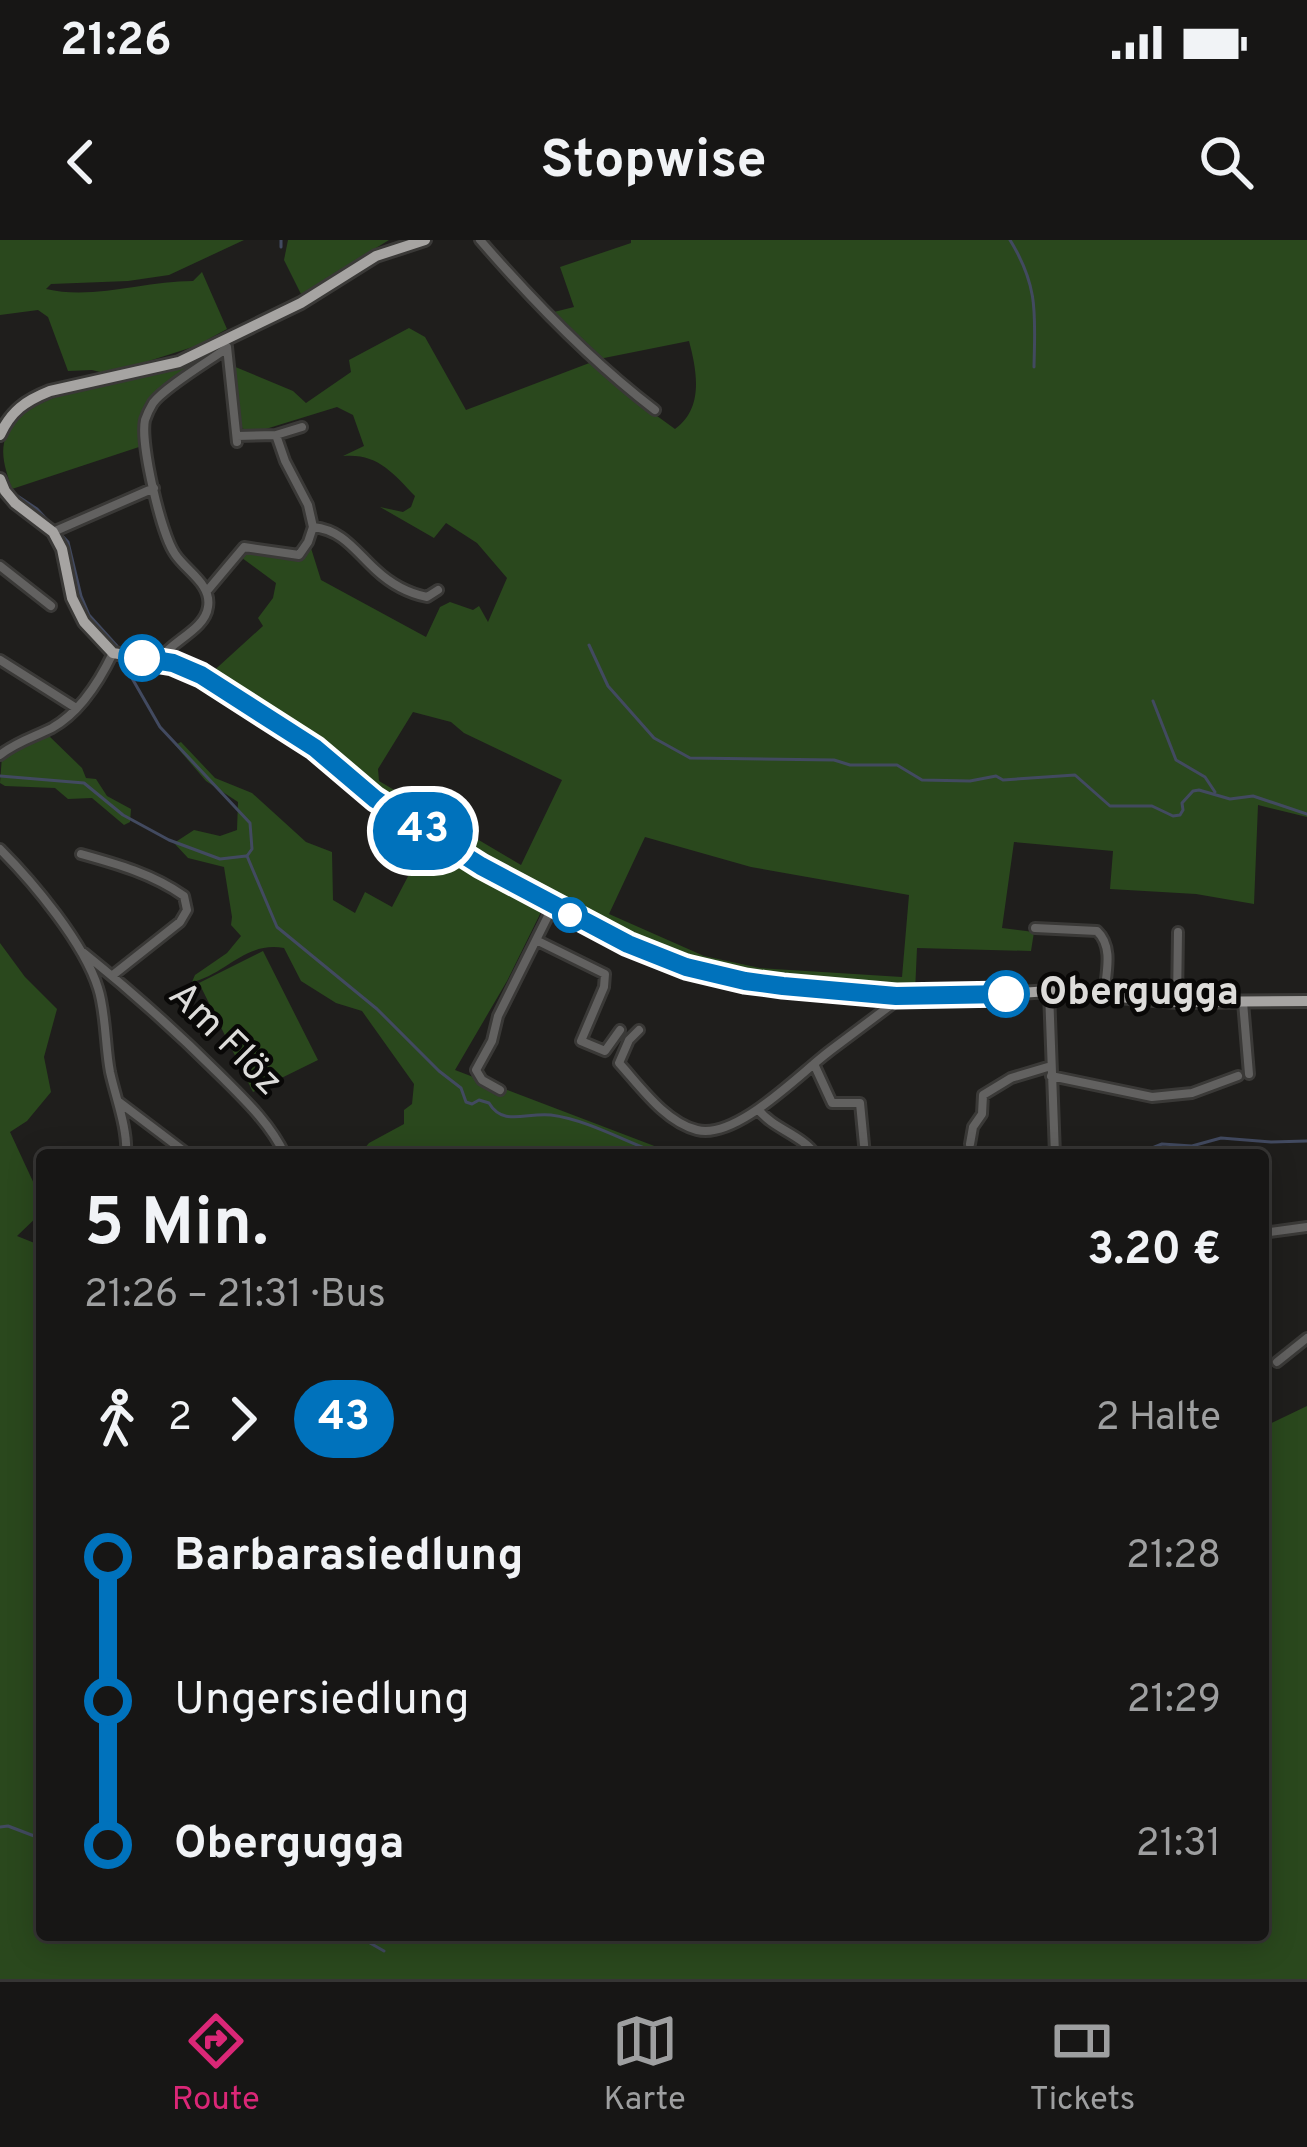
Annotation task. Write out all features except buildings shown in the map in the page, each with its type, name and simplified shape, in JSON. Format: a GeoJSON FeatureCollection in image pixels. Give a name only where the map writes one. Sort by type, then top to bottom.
{"type":"FeatureCollection","features":[{"type":"Feature","properties":{"kind":"main road"},"geometry":{"type":"LineString","coordinates":[[0,435],[18,407],[50,391],[179,362],[225,344],[376,256],[425,240]]}},
{"type":"Feature","properties":{"kind":"main road"},"geometry":{"type":"LineString","coordinates":[[0,479],[15,503],[57,530],[72,598],[98,640],[113,652],[186,668],[315,748],[404,819],[628,944],[686,967],[745,981],[896,996],[1048,991],[1177,1003],[1307,1001]]}},
{"type":"Feature","properties":{"kind":"street"},"geometry":{"type":"LineString","coordinates":[[480,240],[600,365],[656,410]]}},
{"type":"Feature","properties":{"kind":"street"},"geometry":{"type":"LineString","coordinates":[[225,344],[237,439],[302,427]]}},
{"type":"Feature","properties":{"kind":"street"},"geometry":{"type":"LineString","coordinates":[[159,660],[202,621],[209,602],[207,591],[174,553],[164,532],[144,442],[145,419],[154,400],[225,344]]}},
{"type":"Feature","properties":{"kind":"street"},"geometry":{"type":"LineString","coordinates":[[207,591],[244,547],[298,555],[308,542],[314,527],[308,505],[275,435]]}},
{"type":"Feature","properties":{"kind":"street"},"geometry":{"type":"LineString","coordinates":[[57,530],[154,488]]}},
{"type":"Feature","properties":{"kind":"street"},"geometry":{"type":"LineString","coordinates":[[314,527],[338,533],[407,592],[427,597],[438,590]]}},
{"type":"Feature","properties":{"kind":"street"},"geometry":{"type":"LineString","coordinates":[[0,566],[51,606]]}},
{"type":"Feature","properties":{"kind":"street"},"geometry":{"type":"LineString","coordinates":[[0,754],[52,728],[76,708],[113,652]]}},
{"type":"Feature","properties":{"kind":"street"},"geometry":{"type":"LineString","coordinates":[[0,660],[76,708]]}},
{"type":"Feature","properties":{"kind":"street"},"geometry":{"type":"LineString","coordinates":[[0,849],[78,948]]}},
{"type":"Feature","properties":{"kind":"street","name":"Am Flöz"},"geometry":{"type":"LineString","coordinates":[[81,854],[167,884],[184,896],[187,910],[180,922],[112,976]]}},
{"type":"Feature","properties":{"kind":"street"},"geometry":{"type":"LineString","coordinates":[[500,1090],[482,1080],[476,1070],[553,906]]}},
{"type":"Feature","properties":{"kind":"street"},"geometry":{"type":"LineString","coordinates":[[1035,928],[1102,934],[1108,953],[1104,997]]}},
{"type":"Feature","properties":{"kind":"street"},"geometry":{"type":"LineString","coordinates":[[1177,1003],[1178,932]]}},
{"type":"Feature","properties":{"kind":"street"},"geometry":{"type":"LineString","coordinates":[[536,940],[606,977],[580,1041],[605,1051],[620,1030]]}},
{"type":"Feature","properties":{"kind":"street","name":"Am Flöz"},"geometry":{"type":"LineString","coordinates":[[78,948],[154,1010],[237,1092],[282,1149]]}},
{"type":"Feature","properties":{"kind":"street","name":"Am Flöz"},"geometry":{"type":"LineString","coordinates":[[78,948],[99,989],[125,1149]]}},
{"type":"Feature","properties":{"kind":"street"},"geometry":{"type":"LineString","coordinates":[[1048,991],[1055,1149]]}},
{"type":"Feature","properties":{"kind":"street"},"geometry":{"type":"LineString","coordinates":[[639,1030],[628,1040],[619,1063],[685,1126],[711,1131],[758,1108],[891,1005],[896,996]]}},
{"type":"Feature","properties":{"kind":"street"},"geometry":{"type":"LineString","coordinates":[[1244,1000],[1249,1073]]}},
{"type":"Feature","properties":{"kind":"street"},"geometry":{"type":"LineString","coordinates":[[814,1064],[832,1103],[860,1103],[864,1149]]}},
{"type":"Feature","properties":{"kind":"street"},"geometry":{"type":"LineString","coordinates":[[970,1144],[982,1114],[983,1095],[1011,1078],[1051,1071],[1152,1097],[1192,1093],[1238,1076]]}},
{"type":"Feature","properties":{"kind":"street"},"geometry":{"type":"LineString","coordinates":[[118,1101],[181,1149]]}},
{"type":"Feature","properties":{"kind":"street"},"geometry":{"type":"LineString","coordinates":[[758,1108],[766,1119],[812,1149]]}},
{"type":"Feature","properties":{"kind":"street"},"geometry":{"type":"LineString","coordinates":[[1269,1232],[1307,1227]]}},
{"type":"Feature","properties":{"kind":"street"},"geometry":{"type":"LineString","coordinates":[[1277,1362],[1307,1338]]}},
{"type":"Feature","properties":{"kind":"green space"},"geometry":{"type":"Polygon","coordinates":[[[0,240],[244,240],[169,275],[51,284],[46,289],[101,291],[193,281],[202,272],[227,329],[196,346],[108,374],[68,371],[48,317],[38,310],[0,315],[0,240]]]}},
{"type":"Feature","properties":{"kind":"green space"},"geometry":{"type":"Polygon","coordinates":[[[288,240],[389,240],[301,294],[284,260],[288,240]]]}},
{"type":"Feature","properties":{"kind":"green space"},"geometry":{"type":"Polygon","coordinates":[[[1307,240],[1307,817],[1258,805],[1254,904],[1196,894],[1110,889],[1113,851],[1014,842],[1002,928],[1034,932],[1031,951],[917,948],[915,992],[779,983],[695,966],[601,926],[517,882],[395,809],[208,676],[263,626],[258,618],[273,598],[276,583],[238,555],[258,552],[296,558],[310,545],[321,580],[426,637],[440,607],[450,602],[473,610],[479,606],[488,622],[507,578],[477,543],[446,523],[434,538],[380,507],[403,512],[415,496],[375,461],[343,456],[364,446],[353,415],[337,407],[256,432],[245,431],[239,424],[233,366],[293,391],[306,403],[351,372],[349,360],[409,328],[425,337],[466,410],[592,362],[675,429],[694,400],[696,376],[689,341],[599,359],[550,313],[574,307],[560,267],[631,243],[1307,240]],[[413,712],[378,769],[379,781],[521,865],[562,780],[464,733],[451,722],[413,712]],[[645,837],[609,914],[704,956],[760,968],[902,977],[909,895],[751,867],[645,837]]]}},
{"type":"Feature","properties":{"kind":"green space"},"geometry":{"type":"Polygon","coordinates":[[[219,348],[153,398],[142,446],[12,489],[4,443],[28,411],[74,391],[175,369],[219,348]]]}},
{"type":"Feature","properties":{"kind":"green space"},"geometry":{"type":"Polygon","coordinates":[[[47,734],[82,768],[86,778],[96,779],[107,796],[131,809],[130,822],[124,825],[92,798],[68,799],[55,788],[0,783],[2,756],[47,734]]]}},
{"type":"Feature","properties":{"kind":"green space"},"geometry":{"type":"Polygon","coordinates":[[[181,742],[215,778],[252,793],[306,842],[332,852],[333,900],[355,913],[365,892],[392,907],[427,840],[543,908],[455,1070],[662,1149],[364,1149],[404,1124],[414,1084],[362,1011],[336,1003],[301,981],[284,948],[258,949],[192,982],[241,936],[231,925],[224,867],[188,858],[174,843],[194,830],[220,836],[237,830],[238,802],[206,781],[175,745],[181,742]]]}},
{"type":"Feature","properties":{"kind":"green space"},"geometry":{"type":"Polygon","coordinates":[[[0,943],[57,1009],[44,1057],[51,1092],[27,1121],[10,1132],[36,1188],[36,1218],[17,1236],[36,1244],[36,1941],[1269,1941],[1269,1424],[1307,1406],[1307,1979],[0,1979],[0,943]]]}},
{"type":"Feature","properties":{"kind":"green space"},"geometry":{"type":"Polygon","coordinates":[[[263,951],[318,1060],[253,1092],[199,983],[263,951]]]}},
{"type":"Feature","properties":{"kind":"waterway"},"geometry":{"type":"LineString","coordinates":[[281,240],[281,247]]}},
{"type":"Feature","properties":{"kind":"waterway"},"geometry":{"type":"LineString","coordinates":[[1010,240],[1031,287],[1034,367]]}},
{"type":"Feature","properties":{"kind":"waterway"},"geometry":{"type":"LineString","coordinates":[[16,495],[37,509],[68,542],[89,615],[117,646]]}},
{"type":"Feature","properties":{"kind":"waterway"},"geometry":{"type":"LineString","coordinates":[[589,645],[608,686],[654,738],[690,758],[897,765],[922,780],[1075,775],[1110,806],[1152,806],[1180,815],[1182,803],[1199,790],[1230,799],[1253,796],[1307,814]]}},
{"type":"Feature","properties":{"kind":"waterway"},"geometry":{"type":"LineString","coordinates":[[125,666],[160,727],[250,823],[252,849],[247,856],[277,927],[377,1009],[461,1088],[466,1102],[489,1103],[508,1117],[565,1118],[648,1149]]}},
{"type":"Feature","properties":{"kind":"waterway"},"geometry":{"type":"LineString","coordinates":[[1153,701],[1176,760],[1205,777],[1215,792]]}},
{"type":"Feature","properties":{"kind":"waterway"},"geometry":{"type":"LineString","coordinates":[[0,776],[84,783],[123,815],[169,840],[220,859],[246,856]]}},
{"type":"Feature","properties":{"kind":"waterway"},"geometry":{"type":"LineString","coordinates":[[1150,1149],[1221,1138],[1307,1141]]}},
{"type":"Feature","properties":{"kind":"waterway"},"geometry":{"type":"LineString","coordinates":[[0,1827],[36,1837]]}},
{"type":"Feature","properties":{"kind":"waterway"},"geometry":{"type":"LineString","coordinates":[[366,1941],[384,1951]]}},
{"type":"Feature","properties":{"kind":"bus line","name":"43"},"geometry":{"type":"LineString","coordinates":[[142,658],[173,663],[201,675],[315,748],[404,819],[481,866],[628,944],[686,967],[745,981],[896,996],[1006,994]]}},
{"type":"Feature","properties":{"kind":"place","name":"Obergugga"},"geometry":{"type":"Point","coordinates":[1006,994]}}]}
